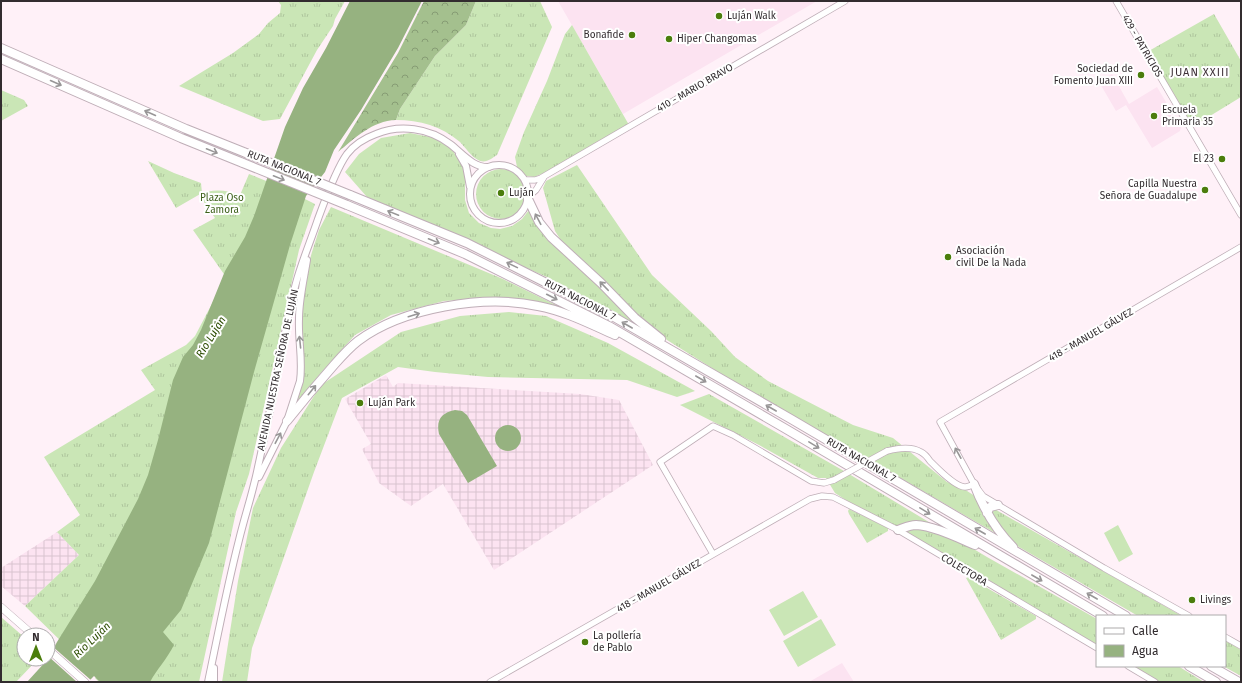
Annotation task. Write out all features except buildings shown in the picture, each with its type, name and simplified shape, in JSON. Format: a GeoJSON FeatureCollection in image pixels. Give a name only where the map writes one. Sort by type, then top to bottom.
{"type":"FeatureCollection","features":[{"type":"Feature","properties":{"kind":"highway","name":"RUTA NACIONAL 7"},"geometry":{"type":"LineString","coordinates":[[1,48],[186,129],[467,243],[608,314],[698,365],[1124,615]]}},
{"type":"Feature","properties":{"kind":"highway","name":"RUTA NACIONAL 7"},"geometry":{"type":"LineString","coordinates":[[1,59],[181,138],[465,254],[609,326],[1101,615]]}},
{"type":"Feature","properties":{"kind":"highway"},"geometry":{"type":"LineString","coordinates":[[528,198],[539,222],[551,237],[601,283],[635,318],[665,342],[698,365]]}},
{"type":"Feature","properties":{"kind":"highway"},"geometry":{"type":"LineString","coordinates":[[287,421],[346,351],[357,342],[381,327],[404,318],[430,310],[455,305],[483,302],[511,302],[544,307],[586,322],[668,360]]}},
{"type":"Feature","properties":{"kind":"highway"},"geometry":{"type":"LineString","coordinates":[[974,484],[987,513],[1004,538],[1028,559]]}},
{"type":"Feature","properties":{"kind":"highway"},"geometry":{"type":"LineString","coordinates":[[987,513],[990,507],[998,505]]}},
{"type":"Feature","properties":{"kind":"highway"},"geometry":{"type":"LineString","coordinates":[[898,530],[915,525],[931,528],[1007,560]]}},
{"type":"Feature","properties":{"kind":"highway"},"geometry":{"type":"LineString","coordinates":[[1191,667],[1216,682]]}},
{"type":"Feature","properties":{"kind":"highway"},"geometry":{"type":"LineString","coordinates":[[1213,667],[1238,682]]}},
{"type":"Feature","properties":{"kind":"main road","name":"AVENIDA NUESTRA SEÑORA DE LUJÁN"},"geometry":{"type":"LineString","coordinates":[[208,682],[226,597],[269,419],[296,282],[326,198],[347,154],[366,138],[377,133],[392,129],[409,128],[445,140],[476,165],[489,167]]}},
{"type":"Feature","properties":{"kind":"main road","name":"AVENIDA NUESTRA SEÑORA DE LUJÁN"},"geometry":{"type":"LineString","coordinates":[[454,148],[466,166],[470,190]]}},
{"type":"Feature","properties":{"kind":"main road"},"geometry":{"type":"LineString","coordinates":[[498,165],[508,167],[520,173],[524,180],[528,191],[526,206],[512,221],[505,223],[491,222],[479,215],[474,210],[470,190],[477,175],[489,167],[498,165]]}},
{"type":"Feature","properties":{"kind":"main road","name":"AVENIDA NUESTRA SEÑORA DE LUJÁN"},"geometry":{"type":"LineString","coordinates":[[250,499],[266,461],[287,421],[298,390],[301,375],[298,320],[310,242]]}},
{"type":"Feature","properties":{"kind":"main road"},"geometry":{"type":"LineString","coordinates":[[1,607],[24,627]]}},
{"type":"Feature","properties":{"kind":"main road"},"geometry":{"type":"LineString","coordinates":[[214,682],[216,647]]}},
{"type":"Feature","properties":{"kind":"main road"},"geometry":{"type":"LineString","coordinates":[[56,656],[85,682]]}},
{"type":"Feature","properties":{"kind":"street","name":"410 - MARIO BRAVO"},"geometry":{"type":"LineString","coordinates":[[524,180],[535,180],[546,175],[846,1]]}},
{"type":"Feature","properties":{"kind":"street","name":"429 - PATRICIOS"},"geometry":{"type":"LineString","coordinates":[[1116,1],[1241,215]]}},
{"type":"Feature","properties":{"kind":"street","name":"410 - MARIO BRAVO"},"geometry":{"type":"LineString","coordinates":[[528,198],[536,190],[541,180],[546,175]]}},
{"type":"Feature","properties":{"kind":"street","name":"418 - MANUEL GÁLVEZ"},"geometry":{"type":"LineString","coordinates":[[974,484],[940,422],[1241,247]]}},
{"type":"Feature","properties":{"kind":"street"},"geometry":{"type":"LineString","coordinates":[[713,554],[660,462],[713,426],[733,435],[811,481],[824,483],[834,480],[888,451],[910,448],[922,452],[950,479],[960,486],[966,487],[974,484],[983,496],[1104,568],[1187,615]]}},
{"type":"Feature","properties":{"kind":"street","name":"418 - MANUEL GÁLVEZ"},"geometry":{"type":"LineString","coordinates":[[490,682],[810,499],[829,496]]}},
{"type":"Feature","properties":{"kind":"street","name":"COLECTORA"},"geometry":{"type":"LineString","coordinates":[[829,496],[898,530],[1096,647]]}},
{"type":"Feature","properties":{"kind":"street"},"geometry":{"type":"LineString","coordinates":[[1226,638],[1241,646]]}},
{"type":"Feature","properties":{"kind":"street"},"geometry":{"type":"LineString","coordinates":[[1130,667],[1155,682]]}},
{"type":"Feature","properties":{"kind":"shaded area"},"geometry":{"type":"Polygon","coordinates":[[[558,1],[817,1],[623,114],[558,1]]]}},
{"type":"Feature","properties":{"kind":"shaded area","name":"Escuela Primaria 35"},"geometry":{"type":"Polygon","coordinates":[[[1112,74],[1129,104],[1157,87],[1181,127],[1180,131],[1152,148],[1126,105],[1116,111],[1099,82],[1112,74]]]}},
{"type":"Feature","properties":{"kind":"shaded area"},"geometry":{"type":"Polygon","coordinates":[[[386,375],[393,387],[398,383],[580,394],[619,400],[653,465],[494,570],[443,484],[411,506],[379,483],[362,449],[371,444],[345,399],[386,375]]]}},
{"type":"Feature","properties":{"kind":"shaded area"},"geometry":{"type":"Polygon","coordinates":[[[57,532],[79,555],[25,606],[1,586],[1,568],[57,532]]]}},
{"type":"Feature","properties":{"kind":"shaded area"},"geometry":{"type":"Polygon","coordinates":[[[842,663],[854,682],[809,682],[842,663]]]}},
{"type":"Feature","properties":{"kind":"green space"},"geometry":{"type":"Polygon","coordinates":[[[278,1],[345,1],[335,19],[333,26],[317,50],[280,119],[263,121],[179,86],[233,53],[259,34],[268,23],[280,13],[281,5],[278,1]]]}},
{"type":"Feature","properties":{"kind":"green space"},"geometry":{"type":"Polygon","coordinates":[[[424,1],[476,1],[466,25],[435,56],[400,109],[396,120],[379,123],[364,131],[338,152],[398,53],[424,1]]]}},
{"type":"Feature","properties":{"kind":"green space"},"geometry":{"type":"Polygon","coordinates":[[[476,1],[540,1],[552,27],[497,155],[485,161],[480,161],[471,155],[453,136],[438,128],[413,121],[396,120],[400,109],[435,56],[466,25],[476,1]]]}},
{"type":"Feature","properties":{"kind":"green space"},"geometry":{"type":"Polygon","coordinates":[[[1214,14],[1241,61],[1241,97],[1192,127],[1147,52],[1214,14]]]}},
{"type":"Feature","properties":{"kind":"green space"},"geometry":{"type":"Polygon","coordinates":[[[572,25],[629,125],[544,173],[534,177],[526,176],[517,167],[515,157],[565,34],[572,25]]]}},
{"type":"Feature","properties":{"kind":"green space"},"geometry":{"type":"Polygon","coordinates":[[[1,90],[24,100],[28,106],[1,121],[1,90]]]}},
{"type":"Feature","properties":{"kind":"green space"},"geometry":{"type":"Polygon","coordinates":[[[410,133],[435,138],[452,149],[465,171],[465,200],[469,213],[479,223],[491,228],[500,229],[512,226],[522,219],[529,210],[536,223],[545,234],[642,329],[549,278],[367,197],[345,172],[359,154],[381,138],[410,133]]]}},
{"type":"Feature","properties":{"kind":"green space"},"geometry":{"type":"Polygon","coordinates":[[[148,161],[201,183],[202,193],[176,208],[148,161]]]}},
{"type":"Feature","properties":{"kind":"green space"},"geometry":{"type":"Polygon","coordinates":[[[577,165],[652,275],[711,331],[735,357],[768,381],[853,425],[893,438],[947,482],[964,489],[998,511],[1180,615],[1136,615],[723,375],[667,340],[622,301],[564,245],[555,231],[543,188],[546,181],[577,165]]]}},
{"type":"Feature","properties":{"kind":"green space"},"geometry":{"type":"Polygon","coordinates":[[[501,169],[515,173],[522,180],[526,194],[522,208],[515,215],[501,219],[487,215],[480,208],[476,194],[480,180],[487,173],[501,169]]]}},
{"type":"Feature","properties":{"kind":"green space","name":"Plaza Oso Zamora"},"geometry":{"type":"Polygon","coordinates":[[[249,174],[276,185],[157,471],[70,650],[56,636],[56,627],[46,627],[25,606],[79,555],[57,532],[80,515],[44,457],[155,390],[141,370],[186,345],[195,336],[226,277],[193,230],[215,218],[199,195],[209,191],[220,190],[240,195],[249,174]]]}},
{"type":"Feature","properties":{"kind":"green space"},"geometry":{"type":"Polygon","coordinates":[[[303,198],[315,204],[299,250],[249,474],[236,512],[199,682],[99,682],[95,678],[118,660],[303,198]]]}},
{"type":"Feature","properties":{"kind":"green space"},"geometry":{"type":"Polygon","coordinates":[[[331,207],[503,279],[558,306],[517,299],[458,300],[444,301],[391,315],[355,335],[296,403],[302,332],[302,306],[308,266],[319,230],[331,207]]]}},
{"type":"Feature","properties":{"kind":"green space"},"geometry":{"type":"Polygon","coordinates":[[[509,312],[546,316],[608,343],[695,391],[677,397],[627,380],[488,377],[398,367],[342,398],[314,472],[252,648],[247,682],[222,682],[238,581],[253,508],[281,448],[321,385],[401,332],[460,316],[509,312]]]}},
{"type":"Feature","properties":{"kind":"green space"},"geometry":{"type":"Polygon","coordinates":[[[709,394],[844,471],[987,557],[1096,618],[1096,647],[855,506],[835,493],[826,478],[818,478],[759,445],[680,405],[709,394]]]}},
{"type":"Feature","properties":{"kind":"green space"},"geometry":{"type":"Polygon","coordinates":[[[849,509],[888,528],[888,531],[867,543],[849,514],[849,509]]]}},
{"type":"Feature","properties":{"kind":"green space"},"geometry":{"type":"Polygon","coordinates":[[[1118,525],[1133,554],[1119,562],[1104,533],[1118,525]]]}},
{"type":"Feature","properties":{"kind":"green space"},"geometry":{"type":"Polygon","coordinates":[[[968,577],[1036,616],[1036,619],[1001,640],[966,578],[968,577]]]}},
{"type":"Feature","properties":{"kind":"green space"},"geometry":{"type":"Polygon","coordinates":[[[803,591],[818,617],[784,636],[769,610],[803,591]]]}},
{"type":"Feature","properties":{"kind":"green space"},"geometry":{"type":"Polygon","coordinates":[[[1,617],[16,630],[16,667],[30,667],[16,682],[1,682],[1,617]]]}},
{"type":"Feature","properties":{"kind":"green space"},"geometry":{"type":"Polygon","coordinates":[[[821,619],[836,645],[798,667],[783,641],[821,619]]]}},
{"type":"Feature","properties":{"kind":"green space"},"geometry":{"type":"Polygon","coordinates":[[[1226,641],[1241,650],[1241,676],[1225,667],[1226,641]]]}},
{"type":"Feature","properties":{"kind":"green space"},"geometry":{"type":"Polygon","coordinates":[[[1130,667],[1180,667],[1204,682],[1156,682],[1130,667]]]}},
{"type":"Feature","properties":{"kind":"water","name":"Río Luján"},"geometry":{"type":"Polygon","coordinates":[[[350,1],[422,1],[398,48],[361,110],[334,150],[325,172],[306,196],[290,245],[254,372],[209,543],[181,610],[163,632],[174,645],[150,682],[100,682],[94,676],[88,682],[27,682],[41,667],[56,667],[56,644],[95,581],[138,499],[148,475],[173,380],[183,357],[193,345],[201,330],[225,271],[245,237],[254,216],[285,127],[303,88],[326,48],[350,1]]]}},
{"type":"Feature","properties":{"kind":"water"},"geometry":{"type":"Polygon","coordinates":[[[455,410],[462,411],[467,415],[497,466],[468,483],[439,434],[438,429],[439,421],[443,415],[455,410]]]}},
{"type":"Feature","properties":{"kind":"water"},"geometry":{"type":"Polygon","coordinates":[[[508,425],[517,429],[521,438],[517,447],[508,451],[499,447],[495,438],[499,429],[508,425]]]}},
{"type":"Feature","properties":{"kind":"pier"},"geometry":{"type":"Polygon","coordinates":[[[56,650],[92,681],[77,682],[56,663],[56,650]]]}},
{"type":"Feature","properties":{"kind":"place","name":"Luján Walk"},"geometry":{"type":"Point","coordinates":[719,16]}},
{"type":"Feature","properties":{"kind":"place","name":"Bonafide"},"geometry":{"type":"Point","coordinates":[632,35]}},
{"type":"Feature","properties":{"kind":"place","name":"Hiper Changomas"},"geometry":{"type":"Point","coordinates":[669,39]}},
{"type":"Feature","properties":{"kind":"place","name":"Sociedad de Fomento Juan XIII"},"geometry":{"type":"Point","coordinates":[1141,75]}},
{"type":"Feature","properties":{"kind":"place","name":"Escuela Primaria 35"},"geometry":{"type":"Point","coordinates":[1154,116]}},
{"type":"Feature","properties":{"kind":"place","name":"El 23"},"geometry":{"type":"Point","coordinates":[1222,159]}},
{"type":"Feature","properties":{"kind":"place","name":"Capilla Nuestra Señora de Guadalupe"},"geometry":{"type":"Point","coordinates":[1205,190]}},
{"type":"Feature","properties":{"kind":"place","name":"Luján"},"geometry":{"type":"Point","coordinates":[501,193]}},
{"type":"Feature","properties":{"kind":"place","name":"Asociación civil De la Nada"},"geometry":{"type":"Point","coordinates":[948,257]}},
{"type":"Feature","properties":{"kind":"place","name":"Luján Park"},"geometry":{"type":"Point","coordinates":[360,403]}},
{"type":"Feature","properties":{"kind":"place","name":"Livings"},"geometry":{"type":"Point","coordinates":[1192,600]}},
{"type":"Feature","properties":{"kind":"place","name":"La pollería de Pablo"},"geometry":{"type":"Point","coordinates":[585,642]}},
{"type":"Feature","properties":{"kind":"district","name":"JUAN XXIII"},"geometry":{"type":"Point","coordinates":[1200,72]}}]}
